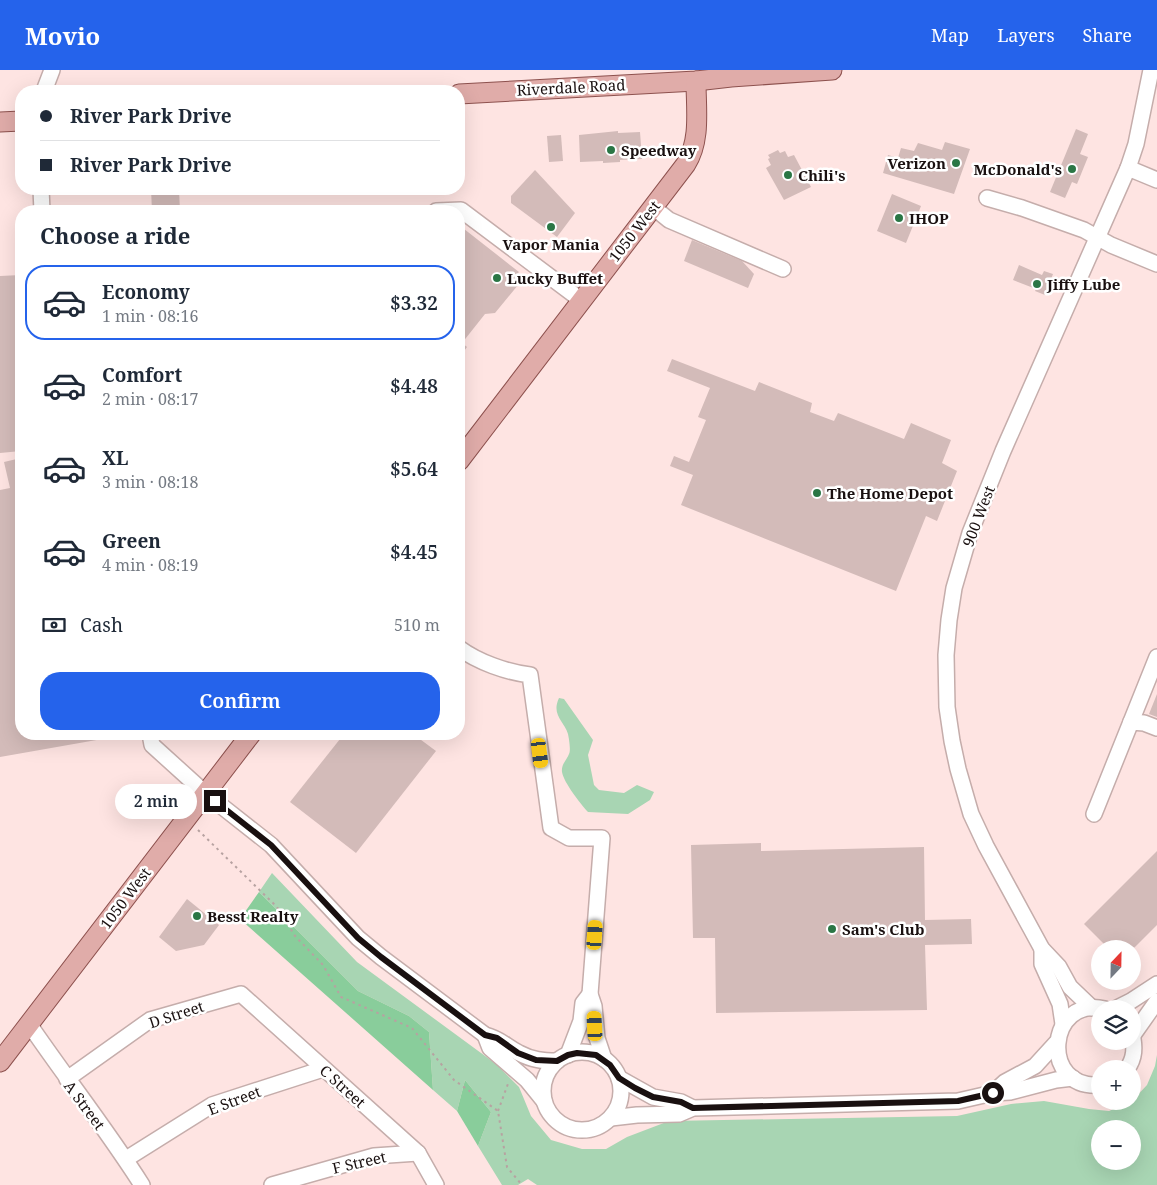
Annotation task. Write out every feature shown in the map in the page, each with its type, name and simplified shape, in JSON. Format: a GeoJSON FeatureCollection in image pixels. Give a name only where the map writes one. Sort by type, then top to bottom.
{"type":"FeatureCollection","features":[{"type":"Feature","properties":{"kind":"main road","name":"Riverdale Road"},"geometry":{"type":"LineString","coordinates":[[465,94],[696,76],[731,77],[832,70]]}},
{"type":"Feature","properties":{"kind":"main road","name":"1050 West"},"geometry":{"type":"LineString","coordinates":[[465,453],[683,168],[693,148],[696,130],[696,76]]}},
{"type":"Feature","properties":{"kind":"main road"},"geometry":{"type":"LineString","coordinates":[[0,122],[15,121]]}},
{"type":"Feature","properties":{"kind":"main road","name":"1050 West"},"geometry":{"type":"LineString","coordinates":[[0,1062],[246,740]]}},
{"type":"Feature","properties":{"kind":"street"},"geometry":{"type":"LineString","coordinates":[[46,85],[52,70]]}},
{"type":"Feature","properties":{"kind":"street","name":"900 West"},"geometry":{"type":"LineString","coordinates":[[1091,1003],[1070,987],[1059,967],[1042,949],[986,846],[971,814],[955,756],[947,707],[947,642],[954,588],[970,533],[1003,451],[1128,168],[1136,144],[1151,70]]}},
{"type":"Feature","properties":{"kind":"street"},"geometry":{"type":"LineString","coordinates":[[1128,168],[1157,180]]}},
{"type":"Feature","properties":{"kind":"street"},"geometry":{"type":"LineString","coordinates":[[987,198],[1084,230],[1111,245],[1157,264]]}},
{"type":"Feature","properties":{"kind":"street"},"geometry":{"type":"LineString","coordinates":[[653,207],[669,220],[783,269]]}},
{"type":"Feature","properties":{"kind":"street"},"geometry":{"type":"LineString","coordinates":[[465,212],[581,300]]}},
{"type":"Feature","properties":{"kind":"street"},"geometry":{"type":"LineString","coordinates":[[465,652],[498,667],[530,675],[551,828],[569,838],[602,838],[590,994],[594,1006],[597,1038],[604,1059],[619,1078],[621,1088],[617,1109],[611,1118],[602,1125],[590,1130],[578,1130],[567,1127],[557,1121],[549,1112],[544,1101],[526,1080],[490,1048],[485,1035]]}},
{"type":"Feature","properties":{"kind":"street"},"geometry":{"type":"LineString","coordinates":[[1094,814],[1157,657]]}},
{"type":"Feature","properties":{"kind":"street"},"geometry":{"type":"LineString","coordinates":[[1131,722],[1144,723],[1157,728]]}},
{"type":"Feature","properties":{"kind":"street"},"geometry":{"type":"LineString","coordinates":[[151,740],[152,745],[205,793],[271,845],[358,938],[485,1035],[497,1038],[518,1053],[536,1060],[563,1058],[586,1053],[604,1059]]}},
{"type":"Feature","properties":{"kind":"street","name":"900 West"},"geometry":{"type":"LineString","coordinates":[[1042,949],[1042,964],[1060,1004],[1063,1024]]}},
{"type":"Feature","properties":{"kind":"street"},"geometry":{"type":"LineString","coordinates":[[1133,1000],[1157,984]]}},
{"type":"Feature","properties":{"kind":"street","name":"C Street"},"geometry":{"type":"LineString","coordinates":[[241,994],[418,1153],[436,1185]]}},
{"type":"Feature","properties":{"kind":"street","name":"D Street"},"geometry":{"type":"LineString","coordinates":[[66,1079],[150,1020],[241,994]]}},
{"type":"Feature","properties":{"kind":"street"},"geometry":{"type":"LineString","coordinates":[[544,1101],[545,1079],[550,1069],[563,1058],[582,1021],[583,1002],[590,994]]}},
{"type":"Feature","properties":{"kind":"street"},"geometry":{"type":"LineString","coordinates":[[1141,1024],[1157,1001]]}},
{"type":"Feature","properties":{"kind":"street"},"geometry":{"type":"LineString","coordinates":[[1091,1009],[1081,1010],[1071,1016],[1063,1024],[1056,1043],[1060,1063],[1066,1072],[1083,1083],[1091,1084]]}},
{"type":"Feature","properties":{"kind":"street","name":"A Street"},"geometry":{"type":"LineString","coordinates":[[28,1024],[66,1079],[126,1159],[142,1185]]}},
{"type":"Feature","properties":{"kind":"street"},"geometry":{"type":"LineString","coordinates":[[993,1093],[1005,1082],[1035,1066],[1056,1043]]}},
{"type":"Feature","properties":{"kind":"street","name":"E Street"},"geometry":{"type":"LineString","coordinates":[[126,1159],[212,1105],[323,1068]]}},
{"type":"Feature","properties":{"kind":"street"},"geometry":{"type":"LineString","coordinates":[[619,1078],[653,1097],[681,1102],[693,1108]]}},
{"type":"Feature","properties":{"kind":"street"},"geometry":{"type":"LineString","coordinates":[[611,1118],[679,1114],[693,1108],[958,1101],[1073,1078]]}},
{"type":"Feature","properties":{"kind":"street","name":"F Street"},"geometry":{"type":"LineString","coordinates":[[272,1185],[374,1156],[418,1153]]}},
{"type":"Feature","properties":{"kind":"path"},"geometry":{"type":"LineString","coordinates":[[203,835],[277,907],[295,936],[324,965],[341,997],[412,1028],[454,1080],[498,1111]]}},
{"type":"Feature","properties":{"kind":"path"},"geometry":{"type":"LineString","coordinates":[[509,1079],[498,1111],[506,1167],[522,1185]]}},
{"type":"Feature","properties":{"kind":"green space"},"geometry":{"type":"Polygon","coordinates":[[[559,698],[564,699],[593,740],[588,755],[594,785],[599,790],[624,793],[637,785],[654,792],[650,800],[628,814],[588,812],[563,777],[563,764],[570,752],[570,747],[568,734],[556,709],[559,698]]]}},
{"type":"Feature","properties":{"kind":"green space"},"geometry":{"type":"Polygon","coordinates":[[[272,873],[357,962],[496,1064],[519,1087],[531,1116],[551,1140],[582,1149],[606,1149],[627,1137],[669,1121],[957,1116],[1011,1104],[1044,1101],[1091,1110],[1141,1110],[1141,1091],[1147,1085],[1155,1066],[1157,1055],[1157,1185],[537,1185],[528,1179],[518,1185],[502,1185],[478,1146],[491,1112],[465,1080],[457,1111],[433,1090],[429,1032],[409,1016],[358,991],[259,892],[272,873]]]}},
{"type":"Feature","properties":{"kind":"green space"},"geometry":{"type":"Polygon","coordinates":[[[259,892],[358,991],[409,1016],[429,1032],[433,1090],[240,919],[259,892]]]}},
{"type":"Feature","properties":{"kind":"green space"},"geometry":{"type":"Polygon","coordinates":[[[465,1080],[491,1112],[478,1146],[457,1111],[465,1080]]]}},
{"type":"Feature","properties":{"kind":"building","name":"McDonald's"},"geometry":{"type":"Polygon","coordinates":[[[1076,129],[1088,134],[1080,154],[1088,157],[1077,184],[1072,182],[1065,198],[1050,192],[1076,129]]]}},
{"type":"Feature","properties":{"kind":"building"},"geometry":{"type":"Polygon","coordinates":[[[618,131],[618,133],[640,132],[642,159],[603,163],[603,161],[580,162],[579,135],[618,131]]]}},
{"type":"Feature","properties":{"kind":"building"},"geometry":{"type":"Polygon","coordinates":[[[561,135],[563,161],[549,162],[547,136],[561,135]]]}},
{"type":"Feature","properties":{"kind":"building"},"geometry":{"type":"Polygon","coordinates":[[[945,142],[970,149],[954,194],[883,173],[888,155],[898,158],[901,148],[914,151],[918,143],[942,150],[945,142]]]}},
{"type":"Feature","properties":{"kind":"building"},"geometry":{"type":"Polygon","coordinates":[[[778,150],[780,153],[785,151],[788,157],[794,155],[811,187],[784,200],[766,168],[771,165],[768,155],[778,150]]]}},
{"type":"Feature","properties":{"kind":"building"},"geometry":{"type":"Polygon","coordinates":[[[535,170],[575,213],[557,237],[511,203],[511,196],[535,170]]]}},
{"type":"Feature","properties":{"kind":"building","name":"IHOP"},"geometry":{"type":"Polygon","coordinates":[[[892,194],[921,206],[906,243],[877,231],[892,194]]]}},
{"type":"Feature","properties":{"kind":"building"},"geometry":{"type":"Polygon","coordinates":[[[151,195],[179,195],[180,205],[152,205],[151,195]]]}},
{"type":"Feature","properties":{"kind":"building"},"geometry":{"type":"Polygon","coordinates":[[[465,230],[519,272],[517,274],[523,279],[495,313],[485,314],[465,339],[465,230]]]}},
{"type":"Feature","properties":{"kind":"building"},"geometry":{"type":"Polygon","coordinates":[[[692,240],[742,261],[754,274],[748,288],[684,261],[692,240]]]}},
{"type":"Feature","properties":{"kind":"building","name":"Jiffy Lube"},"geometry":{"type":"Polygon","coordinates":[[[1019,265],[1042,275],[1044,271],[1053,274],[1045,295],[1035,291],[1036,289],[1013,280],[1019,265]]]}},
{"type":"Feature","properties":{"kind":"building"},"geometry":{"type":"Polygon","coordinates":[[[15,275],[15,452],[0,453],[0,276],[15,275]]]}},
{"type":"Feature","properties":{"kind":"building","name":"The Home Depot"},"geometry":{"type":"Polygon","coordinates":[[[672,359],[755,391],[759,382],[812,403],[810,412],[834,421],[838,413],[904,439],[911,423],[951,440],[942,463],[957,471],[937,521],[926,516],[896,591],[681,505],[693,475],[670,466],[674,456],[689,462],[706,420],[698,417],[710,388],[667,371],[672,359]]]}},
{"type":"Feature","properties":{"kind":"building"},"geometry":{"type":"Polygon","coordinates":[[[15,459],[15,740],[97,740],[0,757],[0,490],[10,488],[4,462],[15,459]]]}},
{"type":"Feature","properties":{"kind":"building"},"geometry":{"type":"Polygon","coordinates":[[[1157,694],[1157,717],[1149,714],[1157,694]]]}},
{"type":"Feature","properties":{"kind":"building"},"geometry":{"type":"Polygon","coordinates":[[[339,740],[421,740],[436,751],[356,853],[290,802],[339,740]]]}},
{"type":"Feature","properties":{"kind":"building","name":"Sam's Club"},"geometry":{"type":"Polygon","coordinates":[[[761,843],[761,851],[924,847],[925,920],[971,919],[972,944],[925,945],[927,1010],[716,1013],[715,938],[693,938],[691,845],[761,843]]]}},
{"type":"Feature","properties":{"kind":"building"},"geometry":{"type":"Polygon","coordinates":[[[1157,851],[1157,925],[1141,941],[1100,940],[1084,924],[1157,851]]]}},
{"type":"Feature","properties":{"kind":"building"},"geometry":{"type":"Polygon","coordinates":[[[187,899],[219,925],[204,945],[176,951],[159,937],[187,899]]]}},
{"type":"Feature","properties":{"kind":"place","name":"Speedway"},"geometry":{"type":"Point","coordinates":[611,150]}},
{"type":"Feature","properties":{"kind":"place","name":"Verizon"},"geometry":{"type":"Point","coordinates":[956,163]}},
{"type":"Feature","properties":{"kind":"place","name":"McDonald's"},"geometry":{"type":"Point","coordinates":[1072,169]}},
{"type":"Feature","properties":{"kind":"place","name":"Chili's"},"geometry":{"type":"Point","coordinates":[788,175]}},
{"type":"Feature","properties":{"kind":"place","name":"IHOP"},"geometry":{"type":"Point","coordinates":[899,218]}},
{"type":"Feature","properties":{"kind":"place","name":"Vapor Mania"},"geometry":{"type":"Point","coordinates":[551,227]}},
{"type":"Feature","properties":{"kind":"place","name":"Lucky Buffet"},"geometry":{"type":"Point","coordinates":[497,278]}},
{"type":"Feature","properties":{"kind":"place","name":"Jiffy Lube"},"geometry":{"type":"Point","coordinates":[1037,284]}},
{"type":"Feature","properties":{"kind":"place","name":"The Home Depot"},"geometry":{"type":"Point","coordinates":[817,493]}},
{"type":"Feature","properties":{"kind":"place","name":"Besst Realty"},"geometry":{"type":"Point","coordinates":[197,916]}},
{"type":"Feature","properties":{"kind":"place","name":"Sam's Club"},"geometry":{"type":"Point","coordinates":[832,929]}},
{"type":"Feature","properties":{"kind":"route"},"geometry":{"type":"LineString","coordinates":[[215,801],[271,845],[358,938],[381,957],[485,1035],[497,1038],[518,1053],[536,1060],[557,1061],[577,1053],[596,1055],[610,1065],[619,1078],[635,1088],[653,1097],[681,1102],[693,1108],[958,1101],[993,1093]]}}]}
